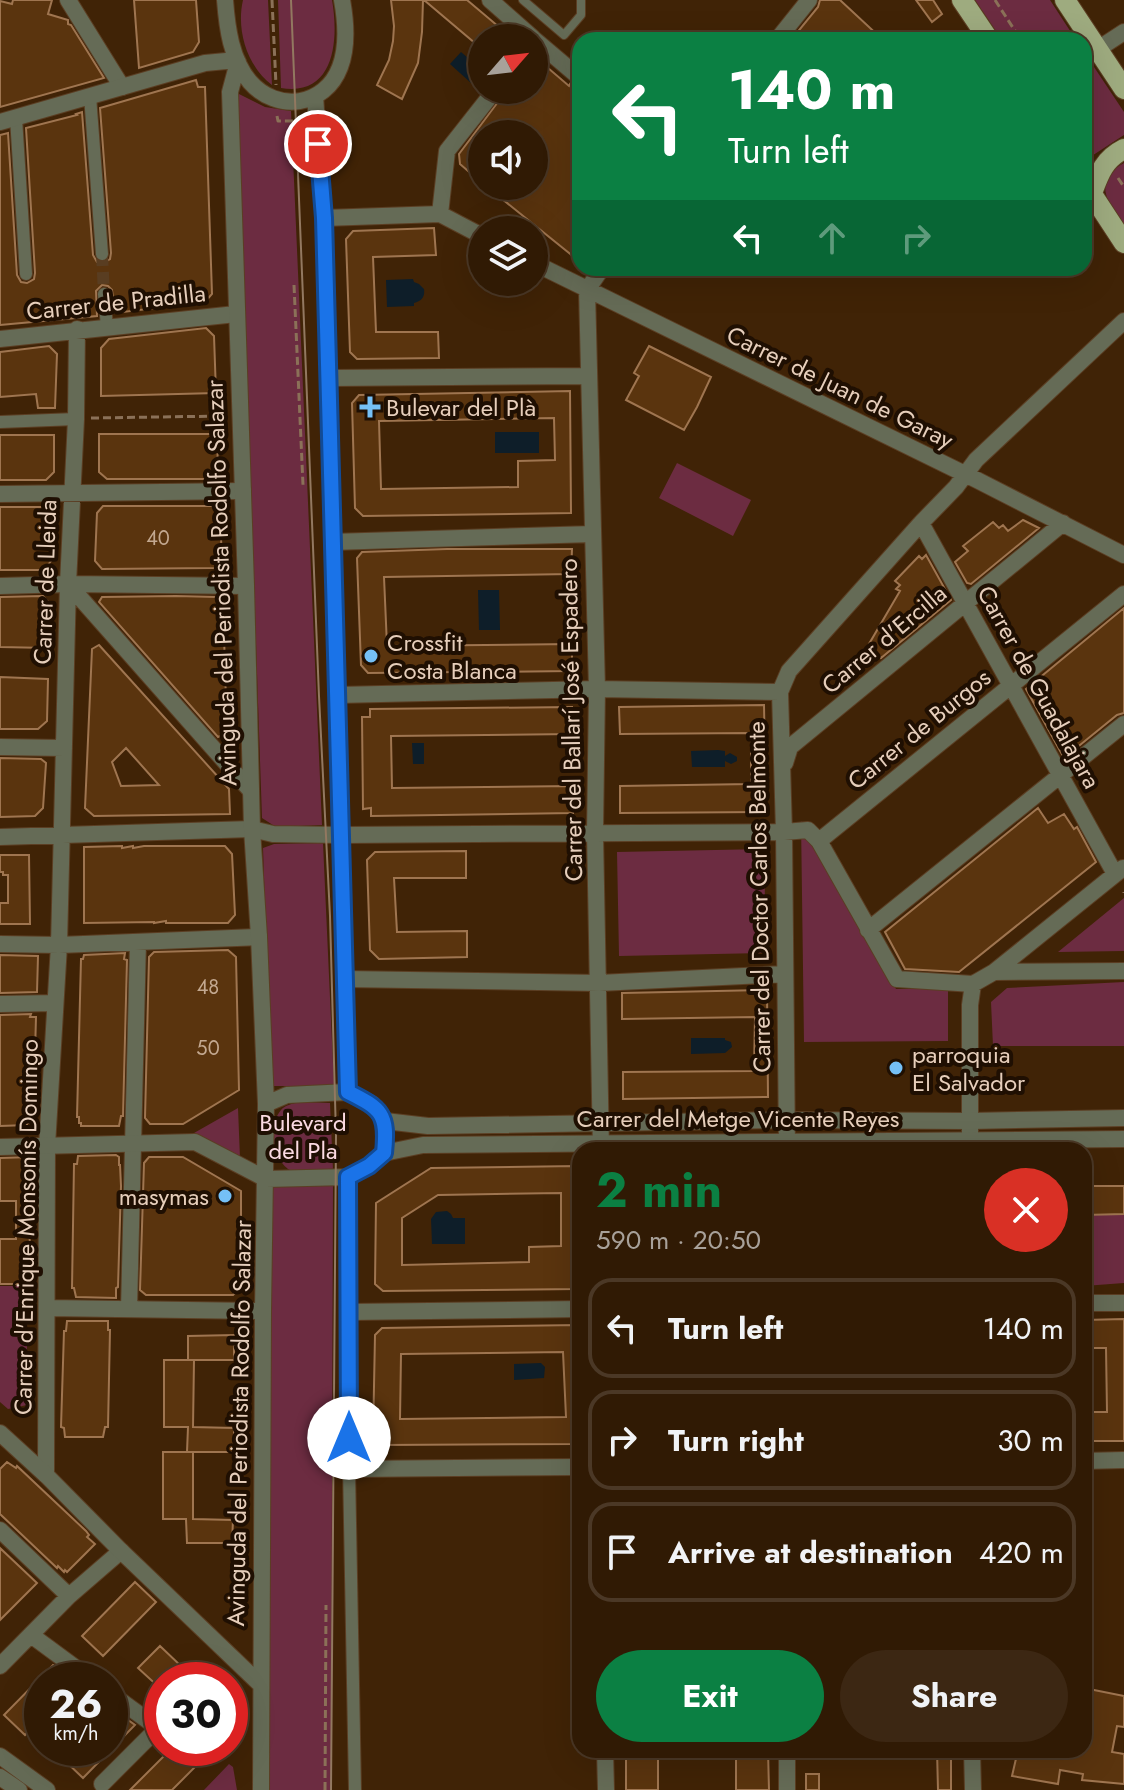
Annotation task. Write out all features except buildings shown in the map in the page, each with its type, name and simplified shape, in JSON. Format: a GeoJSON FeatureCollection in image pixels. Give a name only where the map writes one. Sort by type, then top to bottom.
{"type":"FeatureCollection","features":[{"type":"Feature","properties":{"kind":"main road"},"geometry":{"type":"LineString","coordinates":[[962,0],[984,32]]}},
{"type":"Feature","properties":{"kind":"main road"},"geometry":{"type":"LineString","coordinates":[[1065,0],[1087,32]]}},
{"type":"Feature","properties":{"kind":"main road"},"geometry":{"type":"LineString","coordinates":[[1092,40],[1124,89]]}},
{"type":"Feature","properties":{"kind":"main road"},"geometry":{"type":"LineString","coordinates":[[1092,182],[1102,167],[1124,149]]}},
{"type":"Feature","properties":{"kind":"main road"},"geometry":{"type":"LineString","coordinates":[[1092,194],[1124,243]]}},
{"type":"Feature","properties":{"kind":"street"},"geometry":{"type":"LineString","coordinates":[[68,0],[122,87]]}},
{"type":"Feature","properties":{"kind":"street"},"geometry":{"type":"LineString","coordinates":[[225,0],[226,20],[238,61],[248,80],[261,92],[295,103],[315,96],[334,78],[340,67],[346,39],[343,8],[356,0]]}},
{"type":"Feature","properties":{"kind":"street"},"geometry":{"type":"LineString","coordinates":[[490,0],[517,24]]}},
{"type":"Feature","properties":{"kind":"street"},"geometry":{"type":"LineString","coordinates":[[783,32],[809,0]]}},
{"type":"Feature","properties":{"kind":"street"},"geometry":{"type":"LineString","coordinates":[[1098,49],[1124,32]]}},
{"type":"Feature","properties":{"kind":"street"},"geometry":{"type":"LineString","coordinates":[[548,51],[572,71]]}},
{"type":"Feature","properties":{"kind":"street"},"geometry":{"type":"LineString","coordinates":[[26,274],[8,120],[205,63],[238,61]]}},
{"type":"Feature","properties":{"kind":"street","name":"Avinguda del Periodista Rodolfo Salazar"},"geometry":{"type":"LineString","coordinates":[[238,61],[230,92],[252,829],[266,1104],[261,1790]]}},
{"type":"Feature","properties":{"kind":"street"},"geometry":{"type":"LineString","coordinates":[[90,96],[102,254]]}},
{"type":"Feature","properties":{"kind":"street"},"geometry":{"type":"LineString","coordinates":[[315,96],[324,218],[348,1092]]}},
{"type":"Feature","properties":{"kind":"street"},"geometry":{"type":"LineString","coordinates":[[440,214],[447,151],[484,104]]}},
{"type":"Feature","properties":{"kind":"street"},"geometry":{"type":"LineString","coordinates":[[324,218],[440,214],[468,229]]}},
{"type":"Feature","properties":{"kind":"street","name":"Carrer de Juan de Garay"},"geometry":{"type":"LineString","coordinates":[[548,270],[1124,555]]}},
{"type":"Feature","properties":{"kind":"street"},"geometry":{"type":"LineString","coordinates":[[587,290],[597,276]]}},
{"type":"Feature","properties":{"kind":"street","name":"Carrer del Ballarí José Espadero"},"geometry":{"type":"LineString","coordinates":[[587,290],[597,689],[595,833],[601,1142]]}},
{"type":"Feature","properties":{"kind":"street"},"geometry":{"type":"LineString","coordinates":[[104,294],[107,327]]}},
{"type":"Feature","properties":{"kind":"street","name":"Carrer de Pradilla"},"geometry":{"type":"LineString","coordinates":[[0,339],[236,314]]}},
{"type":"Feature","properties":{"kind":"street"},"geometry":{"type":"LineString","coordinates":[[338,695],[597,689],[780,692],[789,671],[956,487],[976,460],[1124,321]]}},
{"type":"Feature","properties":{"kind":"street","name":"Carrer de Lleida"},"geometry":{"type":"LineString","coordinates":[[62,836],[77,329]]}},
{"type":"Feature","properties":{"kind":"street"},"geometry":{"type":"LineString","coordinates":[[328,378],[588,376]]}},
{"type":"Feature","properties":{"kind":"street"},"geometry":{"type":"LineString","coordinates":[[0,422],[76,419]]}},
{"type":"Feature","properties":{"kind":"street"},"geometry":{"type":"LineString","coordinates":[[0,494],[243,491]]}},
{"type":"Feature","properties":{"kind":"street","name":"Carrer de Guadalajara"},"geometry":{"type":"LineString","coordinates":[[921,523],[1060,775],[1120,871]]}},
{"type":"Feature","properties":{"kind":"street","name":"Carrer d'Ercilla"},"geometry":{"type":"LineString","coordinates":[[783,768],[790,747],[1063,523]]}},
{"type":"Feature","properties":{"kind":"street"},"geometry":{"type":"LineString","coordinates":[[332,542],[593,534]]}},
{"type":"Feature","properties":{"kind":"street"},"geometry":{"type":"LineString","coordinates":[[68,584],[251,791]]}},
{"type":"Feature","properties":{"kind":"street"},"geometry":{"type":"LineString","coordinates":[[0,586],[246,586]]}},
{"type":"Feature","properties":{"kind":"street","name":"Carrer de Burgos"},"geometry":{"type":"LineString","coordinates":[[819,841],[1124,594]]}},
{"type":"Feature","properties":{"kind":"street","name":"Carrer del Doctor Carlos Belmonte"},"geometry":{"type":"LineString","coordinates":[[780,692],[787,1142]]}},
{"type":"Feature","properties":{"kind":"street"},"geometry":{"type":"LineString","coordinates":[[868,930],[1124,724]]}},
{"type":"Feature","properties":{"kind":"street"},"geometry":{"type":"LineString","coordinates":[[0,747],[64,748]]}},
{"type":"Feature","properties":{"kind":"street"},"geometry":{"type":"LineString","coordinates":[[0,837],[252,829],[273,834],[341,835],[808,830],[819,841],[897,979],[973,984],[994,972],[1120,871]]}},
{"type":"Feature","properties":{"kind":"street","name":"Carrer d'Enrique Monsonís Domingo"},"geometry":{"type":"LineString","coordinates":[[46,1475],[47,1146],[62,836]]}},
{"type":"Feature","properties":{"kind":"street"},"geometry":{"type":"LineString","coordinates":[[0,944],[59,945],[259,937]]}},
{"type":"Feature","properties":{"kind":"street"},"geometry":{"type":"LineString","coordinates":[[129,1309],[138,942]]}},
{"type":"Feature","properties":{"kind":"street"},"geometry":{"type":"LineString","coordinates":[[994,972],[1124,971]]}},
{"type":"Feature","properties":{"kind":"street"},"geometry":{"type":"LineString","coordinates":[[344,979],[599,983],[784,974]]}},
{"type":"Feature","properties":{"kind":"street"},"geometry":{"type":"LineString","coordinates":[[970,1142],[970,1005],[973,984]]}},
{"type":"Feature","properties":{"kind":"street"},"geometry":{"type":"LineString","coordinates":[[0,1004],[55,1003]]}},
{"type":"Feature","properties":{"kind":"street"},"geometry":{"type":"LineString","coordinates":[[0,1147],[195,1142],[266,1179],[348,1177],[369,1166],[384,1153],[385,1121],[372,1104],[348,1092],[287,1095],[266,1104]]}},
{"type":"Feature","properties":{"kind":"street","name":"Carrer del Metge Vicente Reyes"},"geometry":{"type":"LineString","coordinates":[[385,1121],[428,1126],[1124,1118]]}},
{"type":"Feature","properties":{"kind":"street","name":"Carrer del Metge Vicente Reyes"},"geometry":{"type":"LineString","coordinates":[[1047,1142],[1124,1139]]}},
{"type":"Feature","properties":{"kind":"street","name":"Carrer del Metge Vicente Reyes"},"geometry":{"type":"LineString","coordinates":[[384,1153],[423,1145],[572,1146]]}},
{"type":"Feature","properties":{"kind":"street"},"geometry":{"type":"LineString","coordinates":[[348,1177],[355,1790]]}},
{"type":"Feature","properties":{"kind":"street"},"geometry":{"type":"LineString","coordinates":[[1092,1303],[1124,1303]]}},
{"type":"Feature","properties":{"kind":"street"},"geometry":{"type":"LineString","coordinates":[[47,1308],[263,1311]]}},
{"type":"Feature","properties":{"kind":"street"},"geometry":{"type":"LineString","coordinates":[[348,1312],[572,1309]]}},
{"type":"Feature","properties":{"kind":"street"},"geometry":{"type":"LineString","coordinates":[[3,1440],[46,1475],[261,1685]]}},
{"type":"Feature","properties":{"kind":"street"},"geometry":{"type":"LineString","coordinates":[[1092,1461],[1124,1460]]}},
{"type":"Feature","properties":{"kind":"street"},"geometry":{"type":"LineString","coordinates":[[349,1469],[572,1467]]}},
{"type":"Feature","properties":{"kind":"street"},"geometry":{"type":"LineString","coordinates":[[0,1530],[69,1596]]}},
{"type":"Feature","properties":{"kind":"street"},"geometry":{"type":"LineString","coordinates":[[0,1666],[69,1596],[121,1551]]}},
{"type":"Feature","properties":{"kind":"street"},"geometry":{"type":"LineString","coordinates":[[31,1635],[68,1662]]}},
{"type":"Feature","properties":{"kind":"street"},"geometry":{"type":"LineString","coordinates":[[102,1784],[144,1744]]}},
{"type":"Feature","properties":{"kind":"street"},"geometry":{"type":"LineString","coordinates":[[0,1756],[47,1790]]}},
{"type":"Feature","properties":{"kind":"street"},"geometry":{"type":"LineString","coordinates":[[605,1758],[606,1790]]}},
{"type":"Feature","properties":{"kind":"street"},"geometry":{"type":"LineString","coordinates":[[787,1758],[787,1790]]}},
{"type":"Feature","properties":{"kind":"street"},"geometry":{"type":"LineString","coordinates":[[972,1758],[973,1790]]}},
{"type":"Feature","properties":{"kind":"street"},"geometry":{"type":"LineString","coordinates":[[0,1777],[19,1790]]}},
{"type":"Feature","properties":{"kind":"lane"},"geometry":{"type":"LineString","coordinates":[[523,0],[564,35],[581,15],[581,0]]}},
{"type":"Feature","properties":{"kind":"path"},"geometry":{"type":"LineString","coordinates":[[272,0],[278,121],[317,120]]}},
{"type":"Feature","properties":{"kind":"path"},"geometry":{"type":"LineString","coordinates":[[995,0],[1016,32]]}},
{"type":"Feature","properties":{"kind":"path"},"geometry":{"type":"LineString","coordinates":[[294,285],[303,485]]}},
{"type":"Feature","properties":{"kind":"path"},"geometry":{"type":"LineString","coordinates":[[76,419],[240,415]]}},
{"type":"Feature","properties":{"kind":"path"},"geometry":{"type":"LineString","coordinates":[[325,1790],[326,1605]]}},
{"type":"Feature","properties":{"kind":"green space"},"geometry":{"type":"Polygon","coordinates":[[[243,0],[268,0],[272,85],[256,68],[246,47],[241,23],[243,0]]]}},
{"type":"Feature","properties":{"kind":"green space"},"geometry":{"type":"Polygon","coordinates":[[[278,0],[332,0],[333,47],[323,74],[313,84],[281,88],[278,0]]]}},
{"type":"Feature","properties":{"kind":"green space"},"geometry":{"type":"Polygon","coordinates":[[[975,0],[1050,0],[1071,32],[997,32],[975,0]]]}},
{"type":"Feature","properties":{"kind":"green space"},"geometry":{"type":"Polygon","coordinates":[[[1092,64],[1124,112],[1124,135],[1092,156],[1092,64]]]}},
{"type":"Feature","properties":{"kind":"green space"},"geometry":{"type":"Polygon","coordinates":[[[237,93],[265,107],[291,111],[322,825],[276,827],[262,818],[237,93]]]}},
{"type":"Feature","properties":{"kind":"green space"},"geometry":{"type":"Polygon","coordinates":[[[1124,163],[1124,226],[1108,201],[1105,185],[1114,170],[1124,163]]]}},
{"type":"Feature","properties":{"kind":"green space"},"geometry":{"type":"Polygon","coordinates":[[[677,463],[751,500],[733,536],[659,498],[677,463]]]}},
{"type":"Feature","properties":{"kind":"green space"},"geometry":{"type":"Polygon","coordinates":[[[801,821],[896,989],[948,989],[948,1041],[804,1042],[801,821]]]}},
{"type":"Feature","properties":{"kind":"green space","name":"Bulevard del Pla"},"geometry":{"type":"Polygon","coordinates":[[[323,843],[334,1086],[271,1086],[263,848],[274,844],[323,843]]]}},
{"type":"Feature","properties":{"kind":"green space"},"geometry":{"type":"Polygon","coordinates":[[[764,849],[766,953],[619,956],[617,852],[764,849]]]}},
{"type":"Feature","properties":{"kind":"green space"},"geometry":{"type":"Polygon","coordinates":[[[1124,898],[1124,951],[1058,952],[1124,898]]]}},
{"type":"Feature","properties":{"kind":"green space"},"geometry":{"type":"Polygon","coordinates":[[[1124,982],[1124,1046],[993,1046],[991,1002],[1007,988],[1124,982]]]}},
{"type":"Feature","properties":{"kind":"green space","name":"Bulevard del Pla"},"geometry":{"type":"Polygon","coordinates":[[[299,1102],[330,1103],[333,1170],[292,1171],[278,1157],[273,1132],[277,1116],[285,1107],[299,1102]]]}},
{"type":"Feature","properties":{"kind":"green space"},"geometry":{"type":"Polygon","coordinates":[[[238,1108],[240,1158],[194,1133],[238,1108]]]}},
{"type":"Feature","properties":{"kind":"green space","name":"Bulevard del Pla"},"geometry":{"type":"Polygon","coordinates":[[[333,1182],[331,1790],[268,1790],[270,1187],[333,1182]]]}},
{"type":"Feature","properties":{"kind":"green space"},"geometry":{"type":"Polygon","coordinates":[[[1124,1214],[1124,1283],[1092,1285],[1092,1215],[1124,1214]]]}},
{"type":"Feature","properties":{"kind":"green space"},"geometry":{"type":"Polygon","coordinates":[[[0,1286],[27,1286],[27,1405],[8,1409],[0,1402],[0,1286]]]}},
{"type":"Feature","properties":{"kind":"green space"},"geometry":{"type":"Polygon","coordinates":[[[227,1766],[233,1767],[237,1790],[204,1790],[227,1766]]]}},
{"type":"Feature","properties":{"kind":"water"},"geometry":{"type":"Polygon","coordinates":[[[461,52],[468,58],[468,80],[450,64],[461,52]]]}},
{"type":"Feature","properties":{"kind":"water"},"geometry":{"type":"Polygon","coordinates":[[[413,279],[424,289],[421,300],[414,306],[387,307],[386,280],[413,279]]]}},
{"type":"Feature","properties":{"kind":"water"},"geometry":{"type":"Polygon","coordinates":[[[495,432],[539,432],[539,453],[495,453],[495,432]]]}},
{"type":"Feature","properties":{"kind":"water"},"geometry":{"type":"Polygon","coordinates":[[[478,590],[499,590],[500,630],[479,630],[478,590]]]}},
{"type":"Feature","properties":{"kind":"water"},"geometry":{"type":"Polygon","coordinates":[[[412,743],[424,743],[424,764],[413,764],[412,743]]]}},
{"type":"Feature","properties":{"kind":"water"},"geometry":{"type":"Polygon","coordinates":[[[691,751],[725,751],[725,756],[730,753],[737,757],[737,761],[731,764],[725,761],[725,767],[692,767],[691,751]]]}},
{"type":"Feature","properties":{"kind":"water"},"geometry":{"type":"Polygon","coordinates":[[[691,1038],[725,1038],[732,1047],[725,1053],[691,1054],[691,1038]]]}},
{"type":"Feature","properties":{"kind":"water"},"geometry":{"type":"Polygon","coordinates":[[[447,1211],[453,1218],[465,1218],[465,1244],[432,1244],[431,1219],[436,1212],[447,1211]]]}},
{"type":"Feature","properties":{"kind":"water"},"geometry":{"type":"Polygon","coordinates":[[[541,1363],[545,1367],[544,1378],[514,1380],[514,1364],[541,1363]]]}},
{"type":"Feature","properties":{"kind":"tunnel"},"geometry":{"type":"LineString","coordinates":[[102,254],[104,294]]}},
{"type":"Feature","properties":{"kind":"tram line"},"geometry":{"type":"LineString","coordinates":[[291,0],[330,916],[336,1135],[331,1790]]}},
{"type":"Feature","properties":{"kind":"place","name":"Bulevar del Plà"},"geometry":{"type":"Point","coordinates":[370,407]}},
{"type":"Feature","properties":{"kind":"place","name":"Crossfit Costa Blanca"},"geometry":{"type":"Point","coordinates":[371,656]}},
{"type":"Feature","properties":{"kind":"place","name":"parroquia El Salvador"},"geometry":{"type":"Point","coordinates":[896,1068]}},
{"type":"Feature","properties":{"kind":"place","name":"masymas"},"geometry":{"type":"Point","coordinates":[225,1196]}},
{"type":"Feature","properties":{"kind":"route"},"geometry":{"type":"LineString","coordinates":[[318,144],[324,218],[348,1092],[372,1104],[385,1121],[386,1136],[384,1153],[369,1166],[348,1177],[349,1438]]}}]}
